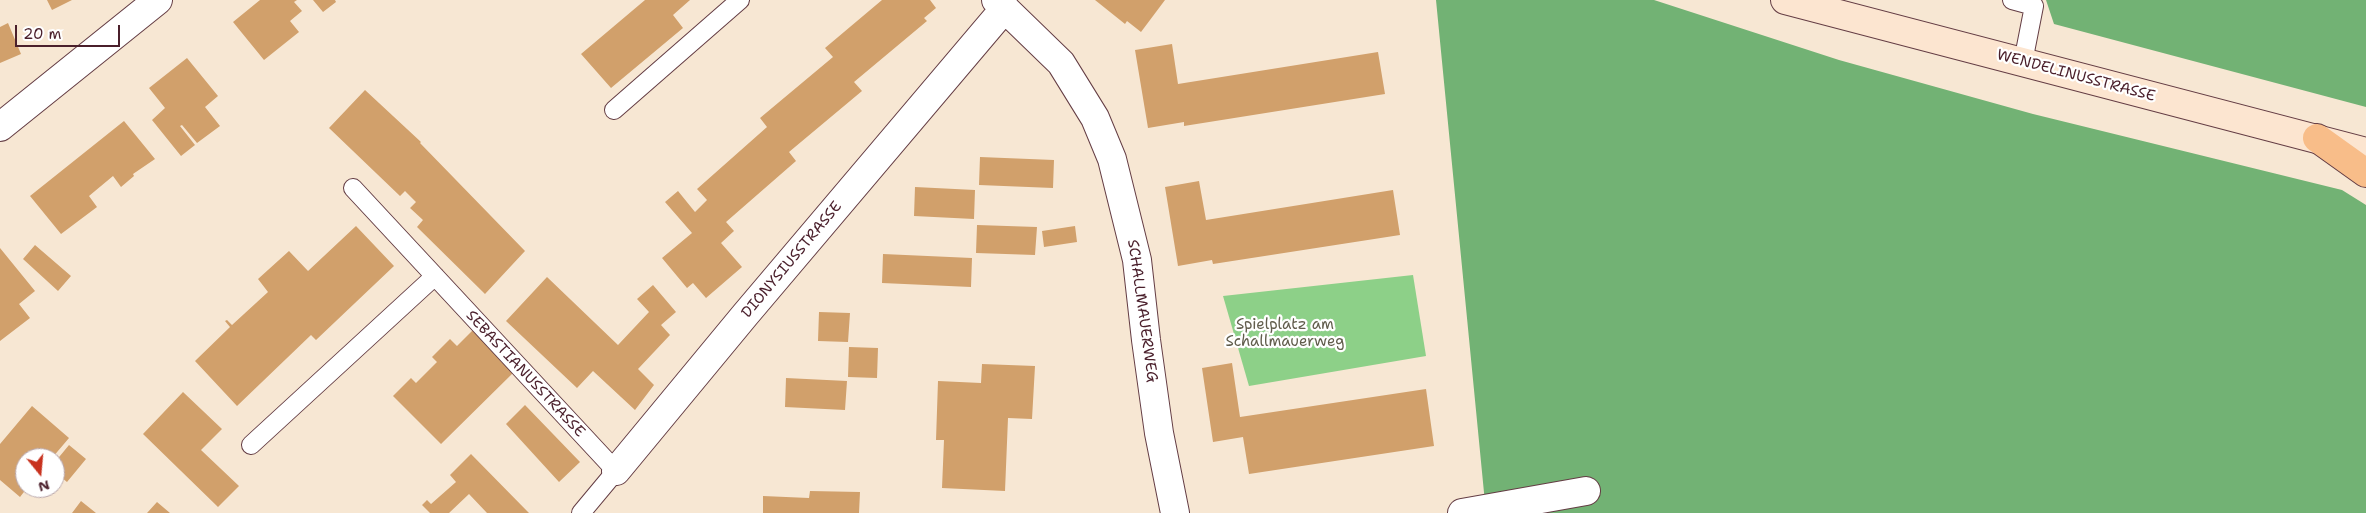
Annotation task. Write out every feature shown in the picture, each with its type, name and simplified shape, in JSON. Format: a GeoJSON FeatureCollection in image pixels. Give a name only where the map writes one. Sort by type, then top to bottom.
{"type":"FeatureCollection","features":[{"type":"Feature","properties":{"kind":"highway"},"geometry":{"type":"LineString","coordinates":[[2317,138],[2366,173]]}},
{"type":"Feature","properties":{"kind":"main road","name":"WENDELINUSSTRASSE"},"geometry":{"type":"LineString","coordinates":[[1785,0],[2366,152]]}},
{"type":"Feature","properties":{"kind":"street"},"geometry":{"type":"LineString","coordinates":[[0,127],[158,0]]}},
{"type":"Feature","properties":{"kind":"street","name":"DIONYSIUSSTRASSE"},"geometry":{"type":"LineString","coordinates":[[616,471],[1001,4]]}},
{"type":"Feature","properties":{"kind":"street","name":"SCHALLMAUERWEG"},"geometry":{"type":"LineString","coordinates":[[1001,4],[1061,63],[1095,118],[1112,159],[1137,260],[1159,433],[1175,513]]}},
{"type":"Feature","properties":{"kind":"street"},"geometry":{"type":"LineString","coordinates":[[1462,513],[1586,491]]}},
{"type":"Feature","properties":{"kind":"lane"},"geometry":{"type":"LineString","coordinates":[[614,110],[740,0]]}},
{"type":"Feature","properties":{"kind":"lane"},"geometry":{"type":"LineString","coordinates":[[2012,0],[2034,6],[2023,62]]}},
{"type":"Feature","properties":{"kind":"lane","name":"SEBASTIANUSSTRASSE"},"geometry":{"type":"LineString","coordinates":[[354,188],[616,471]]}},
{"type":"Feature","properties":{"kind":"lane"},"geometry":{"type":"LineString","coordinates":[[251,445],[435,276]]}},
{"type":"Feature","properties":{"kind":"lane","name":"DIONYSIUSSTRASSE"},"geometry":{"type":"LineString","coordinates":[[581,513],[616,471]]}},
{"type":"Feature","properties":{"kind":"green space"},"geometry":{"type":"Polygon","coordinates":[[[1436,0],[1654,0],[1839,60],[2033,114],[2342,190],[2366,205],[2366,513],[1486,513],[1436,0]]]}},
{"type":"Feature","properties":{"kind":"green space"},"geometry":{"type":"Polygon","coordinates":[[[2046,0],[2366,0],[2366,107],[2054,24],[2046,0]]]}},
{"type":"Feature","properties":{"kind":"green space","name":"Spielplatz am Schallmauerweg"},"geometry":{"type":"Polygon","coordinates":[[[1413,275],[1426,356],[1249,386],[1223,296],[1413,275]]]}},
{"type":"Feature","properties":{"kind":"building"},"geometry":{"type":"Polygon","coordinates":[[[47,0],[72,0],[52,10],[47,0]]]}},
{"type":"Feature","properties":{"kind":"building"},"geometry":{"type":"Polygon","coordinates":[[[260,0],[297,0],[294,2],[302,11],[290,21],[299,32],[264,60],[233,22],[260,0]]]}},
{"type":"Feature","properties":{"kind":"building"},"geometry":{"type":"Polygon","coordinates":[[[313,0],[335,0],[336,2],[323,12],[313,0]]]}},
{"type":"Feature","properties":{"kind":"building"},"geometry":{"type":"Polygon","coordinates":[[[645,0],[690,0],[673,15],[683,28],[611,88],[581,54],[645,0]]]}},
{"type":"Feature","properties":{"kind":"building"},"geometry":{"type":"Polygon","coordinates":[[[882,0],[930,0],[936,8],[924,18],[927,21],[854,82],[862,91],[789,152],[796,161],[726,222],[734,231],[721,243],[742,267],[706,298],[693,283],[687,288],[662,258],[692,233],[665,202],[678,191],[695,212],[707,200],[697,189],[767,127],[760,118],[833,57],[825,48],[882,0]]]}},
{"type":"Feature","properties":{"kind":"building"},"geometry":{"type":"Polygon","coordinates":[[[1095,0],[1165,0],[1141,32],[1127,21],[1125,24],[1095,0]]]}},
{"type":"Feature","properties":{"kind":"building"},"geometry":{"type":"Polygon","coordinates":[[[8,23],[21,54],[0,63],[0,27],[8,23]]]}},
{"type":"Feature","properties":{"kind":"building"},"geometry":{"type":"Polygon","coordinates":[[[1172,44],[1178,84],[1378,52],[1385,94],[1184,126],[1184,122],[1148,128],[1135,50],[1172,44]]]}},
{"type":"Feature","properties":{"kind":"building"},"geometry":{"type":"Polygon","coordinates":[[[187,58],[218,96],[205,107],[220,126],[197,143],[182,125],[180,126],[195,145],[181,156],[152,120],[165,108],[149,88],[187,58]]]}},
{"type":"Feature","properties":{"kind":"building"},"geometry":{"type":"Polygon","coordinates":[[[365,90],[421,142],[525,251],[485,294],[417,227],[423,220],[410,208],[416,202],[405,191],[400,196],[329,128],[365,90]]]}},
{"type":"Feature","properties":{"kind":"building"},"geometry":{"type":"Polygon","coordinates":[[[124,121],[155,159],[133,174],[134,176],[121,187],[113,176],[89,196],[97,207],[61,234],[30,196],[124,121]]]}},
{"type":"Feature","properties":{"kind":"building"},"geometry":{"type":"Polygon","coordinates":[[[980,157],[1054,160],[1053,188],[979,185],[980,157]]]}},
{"type":"Feature","properties":{"kind":"building"},"geometry":{"type":"Polygon","coordinates":[[[1199,181],[1206,220],[1393,190],[1400,235],[1213,264],[1212,260],[1178,266],[1165,187],[1199,181]]]}},
{"type":"Feature","properties":{"kind":"building"},"geometry":{"type":"Polygon","coordinates":[[[915,187],[975,190],[974,219],[914,216],[915,187]]]}},
{"type":"Feature","properties":{"kind":"building"},"geometry":{"type":"Polygon","coordinates":[[[977,225],[1037,227],[1035,255],[976,253],[977,225]]]}},
{"type":"Feature","properties":{"kind":"building"},"geometry":{"type":"Polygon","coordinates":[[[356,226],[394,266],[316,340],[311,335],[237,406],[195,361],[230,327],[225,321],[227,320],[232,325],[268,292],[258,279],[289,251],[308,271],[356,226]]]}},
{"type":"Feature","properties":{"kind":"building"},"geometry":{"type":"Polygon","coordinates":[[[1075,226],[1077,242],[1044,247],[1042,231],[1075,226]]]}},
{"type":"Feature","properties":{"kind":"building"},"geometry":{"type":"Polygon","coordinates":[[[35,245],[71,276],[58,291],[23,259],[35,245]]]}},
{"type":"Feature","properties":{"kind":"building"},"geometry":{"type":"Polygon","coordinates":[[[0,248],[35,291],[19,304],[30,318],[0,341],[0,248]]]}},
{"type":"Feature","properties":{"kind":"building"},"geometry":{"type":"Polygon","coordinates":[[[883,254],[972,258],[971,287],[882,283],[883,254]]]}},
{"type":"Feature","properties":{"kind":"building"},"geometry":{"type":"Polygon","coordinates":[[[547,277],[618,345],[649,312],[637,299],[653,285],[676,312],[661,325],[670,335],[638,369],[654,385],[635,410],[593,371],[577,388],[506,321],[547,277]]]}},
{"type":"Feature","properties":{"kind":"building"},"geometry":{"type":"Polygon","coordinates":[[[819,312],[850,313],[848,342],[818,341],[819,312]]]}},
{"type":"Feature","properties":{"kind":"building"},"geometry":{"type":"Polygon","coordinates":[[[473,330],[513,373],[441,444],[393,396],[411,378],[416,383],[437,362],[432,357],[450,339],[457,346],[473,330]]]}},
{"type":"Feature","properties":{"kind":"building"},"geometry":{"type":"Polygon","coordinates":[[[849,347],[878,348],[877,378],[848,377],[849,347]]]}},
{"type":"Feature","properties":{"kind":"building"},"geometry":{"type":"Polygon","coordinates":[[[1232,363],[1240,417],[1426,389],[1434,446],[1249,474],[1243,437],[1213,442],[1202,368],[1232,363]]]}},
{"type":"Feature","properties":{"kind":"building"},"geometry":{"type":"Polygon","coordinates":[[[982,364],[1035,366],[1032,419],[1008,418],[1005,491],[942,488],[944,440],[936,440],[938,381],[981,383],[982,364]]]}},
{"type":"Feature","properties":{"kind":"building"},"geometry":{"type":"Polygon","coordinates":[[[786,378],[847,381],[845,410],[785,407],[786,378]]]}},
{"type":"Feature","properties":{"kind":"building"},"geometry":{"type":"Polygon","coordinates":[[[183,392],[222,429],[201,450],[239,486],[218,507],[143,434],[183,392]]]}},
{"type":"Feature","properties":{"kind":"building"},"geometry":{"type":"Polygon","coordinates":[[[525,405],[580,462],[559,482],[506,424],[525,405]]]}},
{"type":"Feature","properties":{"kind":"building"},"geometry":{"type":"Polygon","coordinates":[[[32,406],[69,438],[60,448],[15,448],[15,493],[0,480],[0,444],[32,406]]]}},
{"type":"Feature","properties":{"kind":"building"},"geometry":{"type":"Polygon","coordinates":[[[69,445],[86,459],[67,482],[65,480],[65,450],[69,445]]]}},
{"type":"Feature","properties":{"kind":"building"},"geometry":{"type":"Polygon","coordinates":[[[471,454],[529,513],[487,513],[469,494],[449,513],[430,513],[422,505],[427,500],[431,504],[456,482],[450,475],[471,454]]]}},
{"type":"Feature","properties":{"kind":"building"},"geometry":{"type":"Polygon","coordinates":[[[810,491],[860,492],[859,513],[763,513],[763,496],[809,498],[810,491]]]}},
{"type":"Feature","properties":{"kind":"building"},"geometry":{"type":"Polygon","coordinates":[[[81,501],[96,513],[72,513],[81,501]]]}},
{"type":"Feature","properties":{"kind":"building"},"geometry":{"type":"Polygon","coordinates":[[[157,502],[170,513],[147,513],[157,502]]]}}]}
